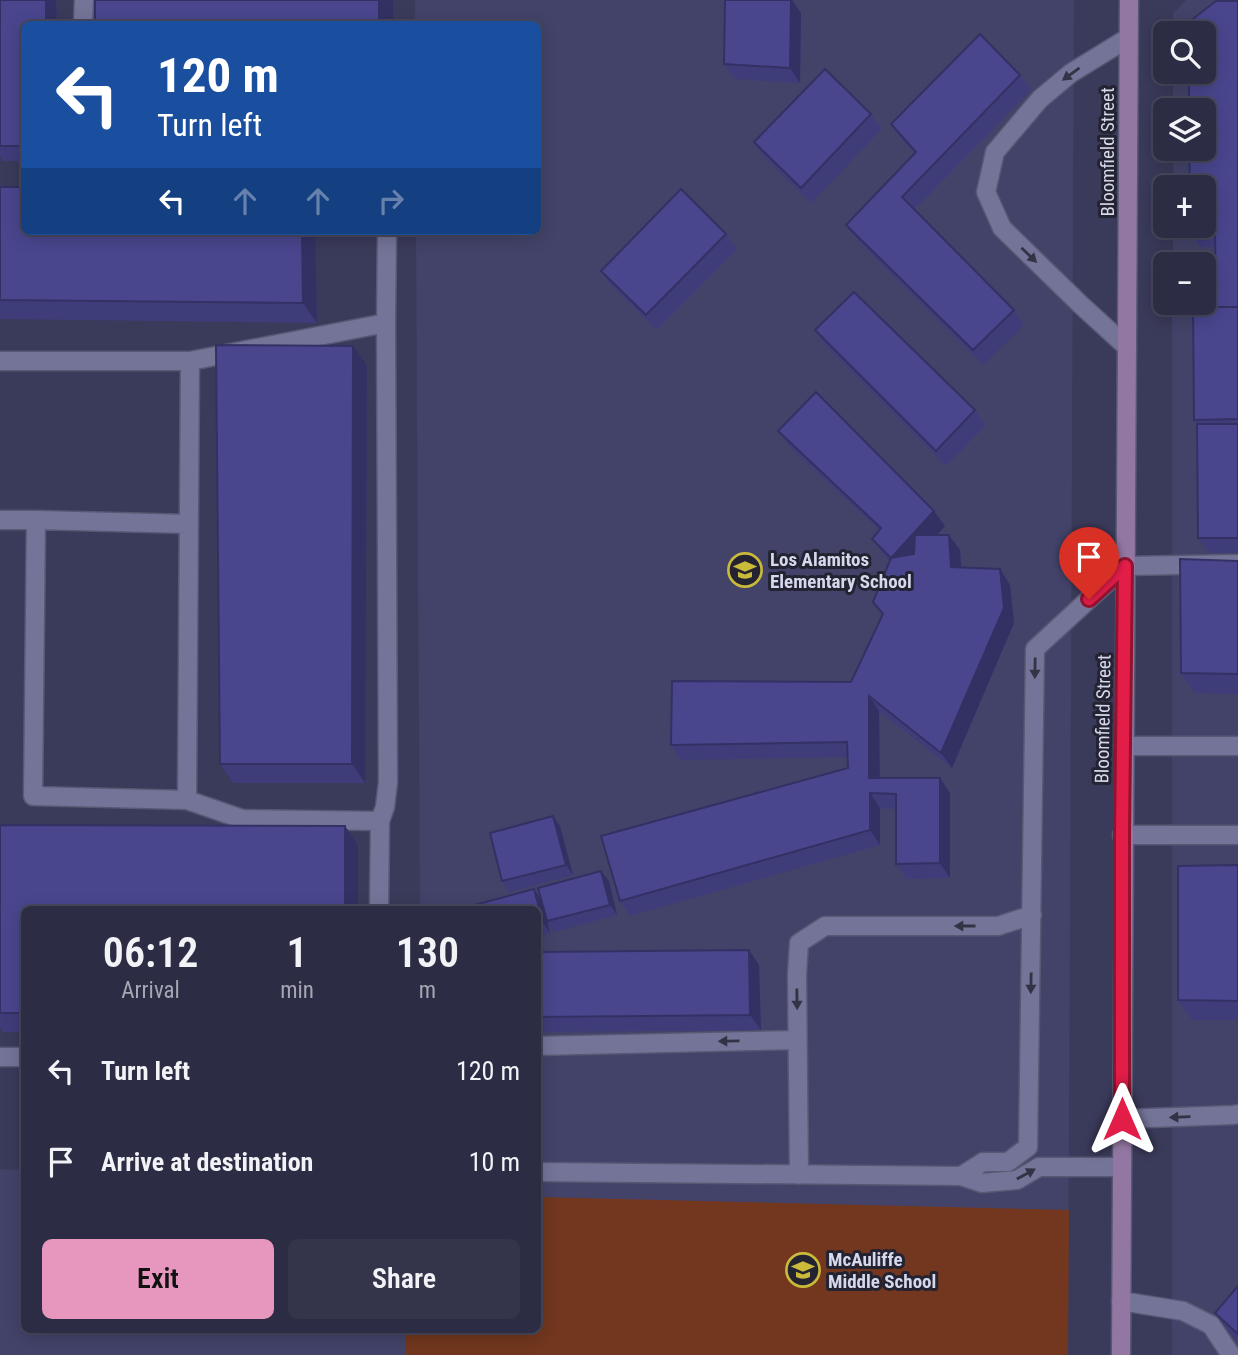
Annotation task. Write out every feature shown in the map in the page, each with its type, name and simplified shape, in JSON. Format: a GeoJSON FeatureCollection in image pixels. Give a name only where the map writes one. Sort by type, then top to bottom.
{"type":"FeatureCollection","features":[{"type":"Feature","properties":{"kind":"street","name":"Bloomfield Street"},"geometry":{"type":"LineString","coordinates":[[1121,1355],[1129,0]]}},
{"type":"Feature","properties":{"kind":"lane"},"geometry":{"type":"LineString","coordinates":[[83,0],[83,21]]}},
{"type":"Feature","properties":{"kind":"lane"},"geometry":{"type":"LineString","coordinates":[[1127,347],[1002,228],[986,192],[995,152],[1040,99],[1071,73],[1128,37]]}},
{"type":"Feature","properties":{"kind":"lane"},"geometry":{"type":"LineString","coordinates":[[379,906],[380,821],[386,807],[388,782],[387,235]]}},
{"type":"Feature","properties":{"kind":"lane"},"geometry":{"type":"LineString","coordinates":[[0,362],[190,361],[386,323]]}},
{"type":"Feature","properties":{"kind":"lane"},"geometry":{"type":"LineString","coordinates":[[187,800],[190,361]]}},
{"type":"Feature","properties":{"kind":"lane"},"geometry":{"type":"LineString","coordinates":[[0,520],[189,524]]}},
{"type":"Feature","properties":{"kind":"lane"},"geometry":{"type":"LineString","coordinates":[[36,520],[33,796],[187,800],[242,819],[380,821]]}},
{"type":"Feature","properties":{"kind":"lane"},"geometry":{"type":"LineString","coordinates":[[961,1176],[983,1162],[1008,1162],[1028,1147],[1035,649],[1125,566],[1238,564]]}},
{"type":"Feature","properties":{"kind":"lane"},"geometry":{"type":"LineString","coordinates":[[1124,746],[1238,746]]}},
{"type":"Feature","properties":{"kind":"lane"},"geometry":{"type":"LineString","coordinates":[[1122,835],[1238,835]]}},
{"type":"Feature","properties":{"kind":"lane"},"geometry":{"type":"LineString","coordinates":[[799,1175],[799,943],[825,926],[998,926],[1032,915]]}},
{"type":"Feature","properties":{"kind":"lane"},"geometry":{"type":"LineString","coordinates":[[541,1046],[797,1040]]}},
{"type":"Feature","properties":{"kind":"lane"},"geometry":{"type":"LineString","coordinates":[[0,1057],[21,1057]]}},
{"type":"Feature","properties":{"kind":"lane"},"geometry":{"type":"LineString","coordinates":[[1122,1119],[1238,1114]]}},
{"type":"Feature","properties":{"kind":"lane"},"geometry":{"type":"LineString","coordinates":[[541,1172],[961,1176],[982,1182],[1017,1180],[1039,1167],[1122,1167]]}},
{"type":"Feature","properties":{"kind":"lane"},"geometry":{"type":"LineString","coordinates":[[1121,1301],[1183,1311],[1211,1325],[1231,1355]]}},
{"type":"Feature","properties":{"kind":"shaded area","name":"Los Alamitos Elementary School"},"geometry":{"type":"Polygon","coordinates":[[[415,0],[1074,0],[1068,1355],[0,1355],[0,1169],[21,1170],[21,1333],[541,1333],[541,906],[420,906],[416,235],[541,235],[541,21],[415,21],[415,0]]]}},
{"type":"Feature","properties":{"kind":"shaded area"},"geometry":{"type":"Polygon","coordinates":[[[1186,0],[1238,0],[1238,1355],[1172,1355],[1172,315],[1216,315],[1216,252],[1173,252],[1173,238],[1216,238],[1216,175],[1173,175],[1173,161],[1216,161],[1216,98],[1173,98],[1173,84],[1216,84],[1216,21],[1173,21],[1173,13],[1186,0]]]}},
{"type":"Feature","properties":{"kind":"shaded area","name":"McAuliffe Middle School"},"geometry":{"type":"Polygon","coordinates":[[[541,1197],[1069,1210],[1068,1355],[406,1355],[406,1333],[541,1333],[541,1197]]]}},
{"type":"Feature","properties":{"kind":"building"},"geometry":{"type":"Polygon","coordinates":[[[0,0],[46,0],[46,21],[21,21],[21,146],[0,146],[0,0]]]}},
{"type":"Feature","properties":{"kind":"building"},"geometry":{"type":"Polygon","coordinates":[[[95,0],[379,0],[379,21],[95,21],[95,0]]]}},
{"type":"Feature","properties":{"kind":"building"},"geometry":{"type":"Polygon","coordinates":[[[725,0],[791,0],[790,68],[724,64],[725,0]]]}},
{"type":"Feature","properties":{"kind":"building"},"geometry":{"type":"Polygon","coordinates":[[[1216,1],[1238,1],[1238,307],[1216,307],[1216,175],[1190,175],[1189,161],[1216,161],[1216,98],[1189,98],[1189,84],[1216,84],[1216,21],[1190,21],[1216,1]]]}},
{"type":"Feature","properties":{"kind":"building"},"geometry":{"type":"Polygon","coordinates":[[[980,34],[1020,75],[902,197],[1014,310],[973,350],[846,225],[916,152],[891,124],[980,34]]]}},
{"type":"Feature","properties":{"kind":"building"},"geometry":{"type":"Polygon","coordinates":[[[825,69],[871,114],[801,188],[754,142],[825,69]]]}},
{"type":"Feature","properties":{"kind":"building"},"geometry":{"type":"Polygon","coordinates":[[[0,187],[21,187],[21,235],[302,235],[303,303],[0,300],[0,187]]]}},
{"type":"Feature","properties":{"kind":"building"},"geometry":{"type":"Polygon","coordinates":[[[681,189],[726,234],[646,315],[601,271],[681,189]]]}},
{"type":"Feature","properties":{"kind":"building"},"geometry":{"type":"Polygon","coordinates":[[[854,292],[975,410],[936,451],[815,330],[854,292]]]}},
{"type":"Feature","properties":{"kind":"building"},"geometry":{"type":"Polygon","coordinates":[[[1216,307],[1238,307],[1238,419],[1194,420],[1193,315],[1216,315],[1216,307]]]}},
{"type":"Feature","properties":{"kind":"building"},"geometry":{"type":"Polygon","coordinates":[[[216,345],[353,346],[352,764],[220,764],[216,345]]]}},
{"type":"Feature","properties":{"kind":"building"},"geometry":{"type":"Polygon","coordinates":[[[816,392],[934,511],[891,558],[872,539],[881,528],[778,431],[816,392]]]}},
{"type":"Feature","properties":{"kind":"building"},"geometry":{"type":"Polygon","coordinates":[[[1197,424],[1238,424],[1238,538],[1198,538],[1197,424]]]}},
{"type":"Feature","properties":{"kind":"building"},"geometry":{"type":"Polygon","coordinates":[[[915,535],[949,535],[951,567],[1000,569],[1004,608],[941,753],[869,696],[869,778],[940,778],[940,863],[896,864],[896,794],[870,793],[870,830],[620,901],[601,836],[848,768],[847,742],[671,745],[672,681],[851,682],[883,614],[873,602],[891,558],[914,554],[915,535]]]}},
{"type":"Feature","properties":{"kind":"building"},"geometry":{"type":"Polygon","coordinates":[[[1180,559],[1238,561],[1238,674],[1181,673],[1180,559]]]}},
{"type":"Feature","properties":{"kind":"building"},"geometry":{"type":"Polygon","coordinates":[[[553,816],[566,865],[502,881],[490,833],[553,816]]]}},
{"type":"Feature","properties":{"kind":"building"},"geometry":{"type":"Polygon","coordinates":[[[0,825],[345,826],[345,906],[21,906],[21,1013],[0,1013],[0,825]]]}},
{"type":"Feature","properties":{"kind":"building"},"geometry":{"type":"Polygon","coordinates":[[[1238,865],[1238,1001],[1178,1000],[1178,866],[1238,865]]]}},
{"type":"Feature","properties":{"kind":"building"},"geometry":{"type":"Polygon","coordinates":[[[601,871],[610,905],[547,921],[538,888],[601,871]]]}},
{"type":"Feature","properties":{"kind":"building"},"geometry":{"type":"Polygon","coordinates":[[[534,889],[539,906],[471,906],[534,889]]]}},
{"type":"Feature","properties":{"kind":"building"},"geometry":{"type":"Polygon","coordinates":[[[749,950],[750,1015],[541,1017],[541,952],[749,950]]]}},
{"type":"Feature","properties":{"kind":"building"},"geometry":{"type":"Polygon","coordinates":[[[1238,1286],[1238,1334],[1215,1313],[1238,1286]]]}},
{"type":"Feature","properties":{"kind":"place","name":"Los Alamitos Elementary School"},"geometry":{"type":"Point","coordinates":[745,570]}},
{"type":"Feature","properties":{"kind":"place","name":"McAuliffe Middle School"},"geometry":{"type":"Point","coordinates":[803,1270]}},
{"type":"Feature","properties":{"kind":"route"},"geometry":{"type":"LineString","coordinates":[[1089,599],[1125,566],[1122,1119]]}}]}
